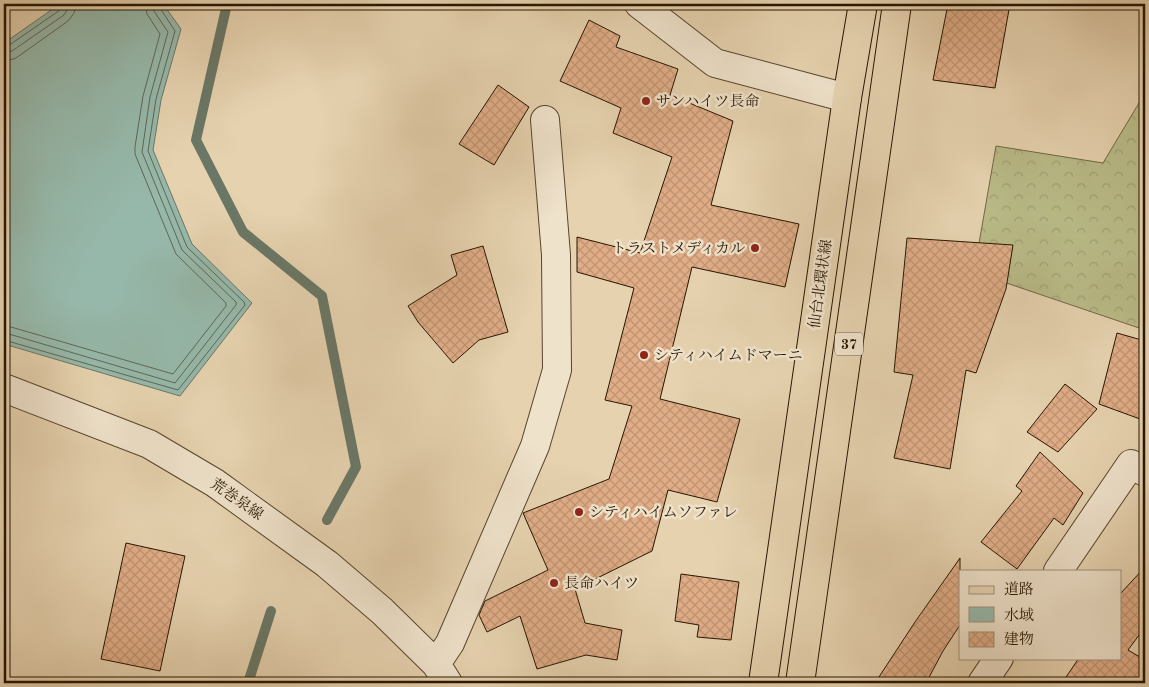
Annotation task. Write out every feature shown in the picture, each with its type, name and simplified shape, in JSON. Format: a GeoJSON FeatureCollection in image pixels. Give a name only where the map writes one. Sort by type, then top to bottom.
{"type":"FeatureCollection","features":[{"type":"Feature","properties":{"kind":"main road","name":"仙台北環状線"},"geometry":{"type":"LineString","coordinates":[[763,683],[847,98],[863,4]]}},
{"type":"Feature","properties":{"kind":"main road","name":"37"},"geometry":{"type":"LineString","coordinates":[[800,683],[897,4]]}},
{"type":"Feature","properties":{"kind":"street"},"geometry":{"type":"LineString","coordinates":[[638,4],[715,63],[847,98]]}},
{"type":"Feature","properties":{"kind":"street"},"geometry":{"type":"LineString","coordinates":[[442,674],[450,643],[535,446],[557,370],[556,255],[545,120]]}},
{"type":"Feature","properties":{"kind":"street","name":"荒巻泉線"},"geometry":{"type":"LineString","coordinates":[[4,388],[149,444],[215,483],[326,564],[382,611],[442,674]]}},
{"type":"Feature","properties":{"kind":"street"},"geometry":{"type":"LineString","coordinates":[[1059,570],[1131,464],[1145,472]]}},
{"type":"Feature","properties":{"kind":"street"},"geometry":{"type":"LineString","coordinates":[[982,683],[998,660]]}},
{"type":"Feature","properties":{"kind":"green space"},"geometry":{"type":"Polygon","coordinates":[[[1145,93],[1145,330],[974,272],[996,146],[1103,163],[1145,93]]]}},
{"type":"Feature","properties":{"kind":"water"},"geometry":{"type":"Polygon","coordinates":[[[60,4],[163,4],[181,29],[161,100],[153,150],[192,244],[252,303],[180,396],[4,344],[4,43],[60,4]]]}},
{"type":"Feature","properties":{"kind":"building"},"geometry":{"type":"Polygon","coordinates":[[[948,4],[1010,4],[995,88],[933,80],[948,4]]]}},
{"type":"Feature","properties":{"kind":"building"},"geometry":{"type":"Polygon","coordinates":[[[589,20],[620,36],[616,47],[678,69],[670,95],[733,121],[711,205],[799,224],[785,287],[692,267],[660,399],[740,419],[717,502],[668,490],[652,551],[575,589],[585,623],[622,630],[617,660],[586,655],[537,669],[520,616],[487,632],[479,615],[485,601],[548,570],[523,513],[609,479],[632,406],[605,400],[634,288],[577,272],[577,237],[640,253],[672,157],[613,133],[621,108],[560,81],[589,20]]]}},
{"type":"Feature","properties":{"kind":"building"},"geometry":{"type":"Polygon","coordinates":[[[498,85],[529,107],[494,165],[459,144],[498,85]]]}},
{"type":"Feature","properties":{"kind":"building"},"geometry":{"type":"Polygon","coordinates":[[[907,238],[1013,245],[1006,289],[976,373],[966,370],[950,469],[894,458],[913,375],[894,372],[907,238]]]}},
{"type":"Feature","properties":{"kind":"building"},"geometry":{"type":"Polygon","coordinates":[[[483,246],[508,332],[479,340],[453,363],[418,322],[408,306],[457,275],[451,255],[483,246]]]}},
{"type":"Feature","properties":{"kind":"building"},"geometry":{"type":"Polygon","coordinates":[[[1117,333],[1145,341],[1145,404],[1140,419],[1099,404],[1117,333]]]}},
{"type":"Feature","properties":{"kind":"building"},"geometry":{"type":"Polygon","coordinates":[[[1065,384],[1097,409],[1058,452],[1027,432],[1065,384]]]}},
{"type":"Feature","properties":{"kind":"building"},"geometry":{"type":"Polygon","coordinates":[[[1040,452],[1083,493],[1063,525],[1054,518],[1017,569],[981,542],[1022,491],[1016,486],[1040,452]]]}},
{"type":"Feature","properties":{"kind":"building"},"geometry":{"type":"Polygon","coordinates":[[[126,543],[185,556],[160,671],[101,659],[126,543]]]}},
{"type":"Feature","properties":{"kind":"building"},"geometry":{"type":"Polygon","coordinates":[[[960,558],[959,627],[926,683],[875,683],[960,558]]]}},
{"type":"Feature","properties":{"kind":"building"},"geometry":{"type":"Polygon","coordinates":[[[1145,567],[1145,627],[1128,650],[1145,660],[1145,683],[1062,683],[1078,660],[1122,660],[1122,592],[1145,567]]]}},
{"type":"Feature","properties":{"kind":"building"},"geometry":{"type":"Polygon","coordinates":[[[681,574],[739,582],[731,640],[697,637],[699,625],[675,621],[681,574]]]}},
{"type":"Feature","properties":{"kind":"waterway"},"geometry":{"type":"LineString","coordinates":[[227,4],[196,140],[243,232],[322,296],[356,467],[327,520]]}},
{"type":"Feature","properties":{"kind":"waterway"},"geometry":{"type":"LineString","coordinates":[[248,683],[271,611]]}},
{"type":"Feature","properties":{"kind":"place","name":"サンハイツ長命"},"geometry":{"type":"Point","coordinates":[646,101]}},
{"type":"Feature","properties":{"kind":"place","name":"トラストメディカル"},"geometry":{"type":"Point","coordinates":[755,248]}},
{"type":"Feature","properties":{"kind":"place","name":"シティハイムドマーニ"},"geometry":{"type":"Point","coordinates":[644,355]}},
{"type":"Feature","properties":{"kind":"place","name":"シティハイムソファレ"},"geometry":{"type":"Point","coordinates":[579,512]}},
{"type":"Feature","properties":{"kind":"place","name":"長命ハイツ"},"geometry":{"type":"Point","coordinates":[554,583]}}]}
